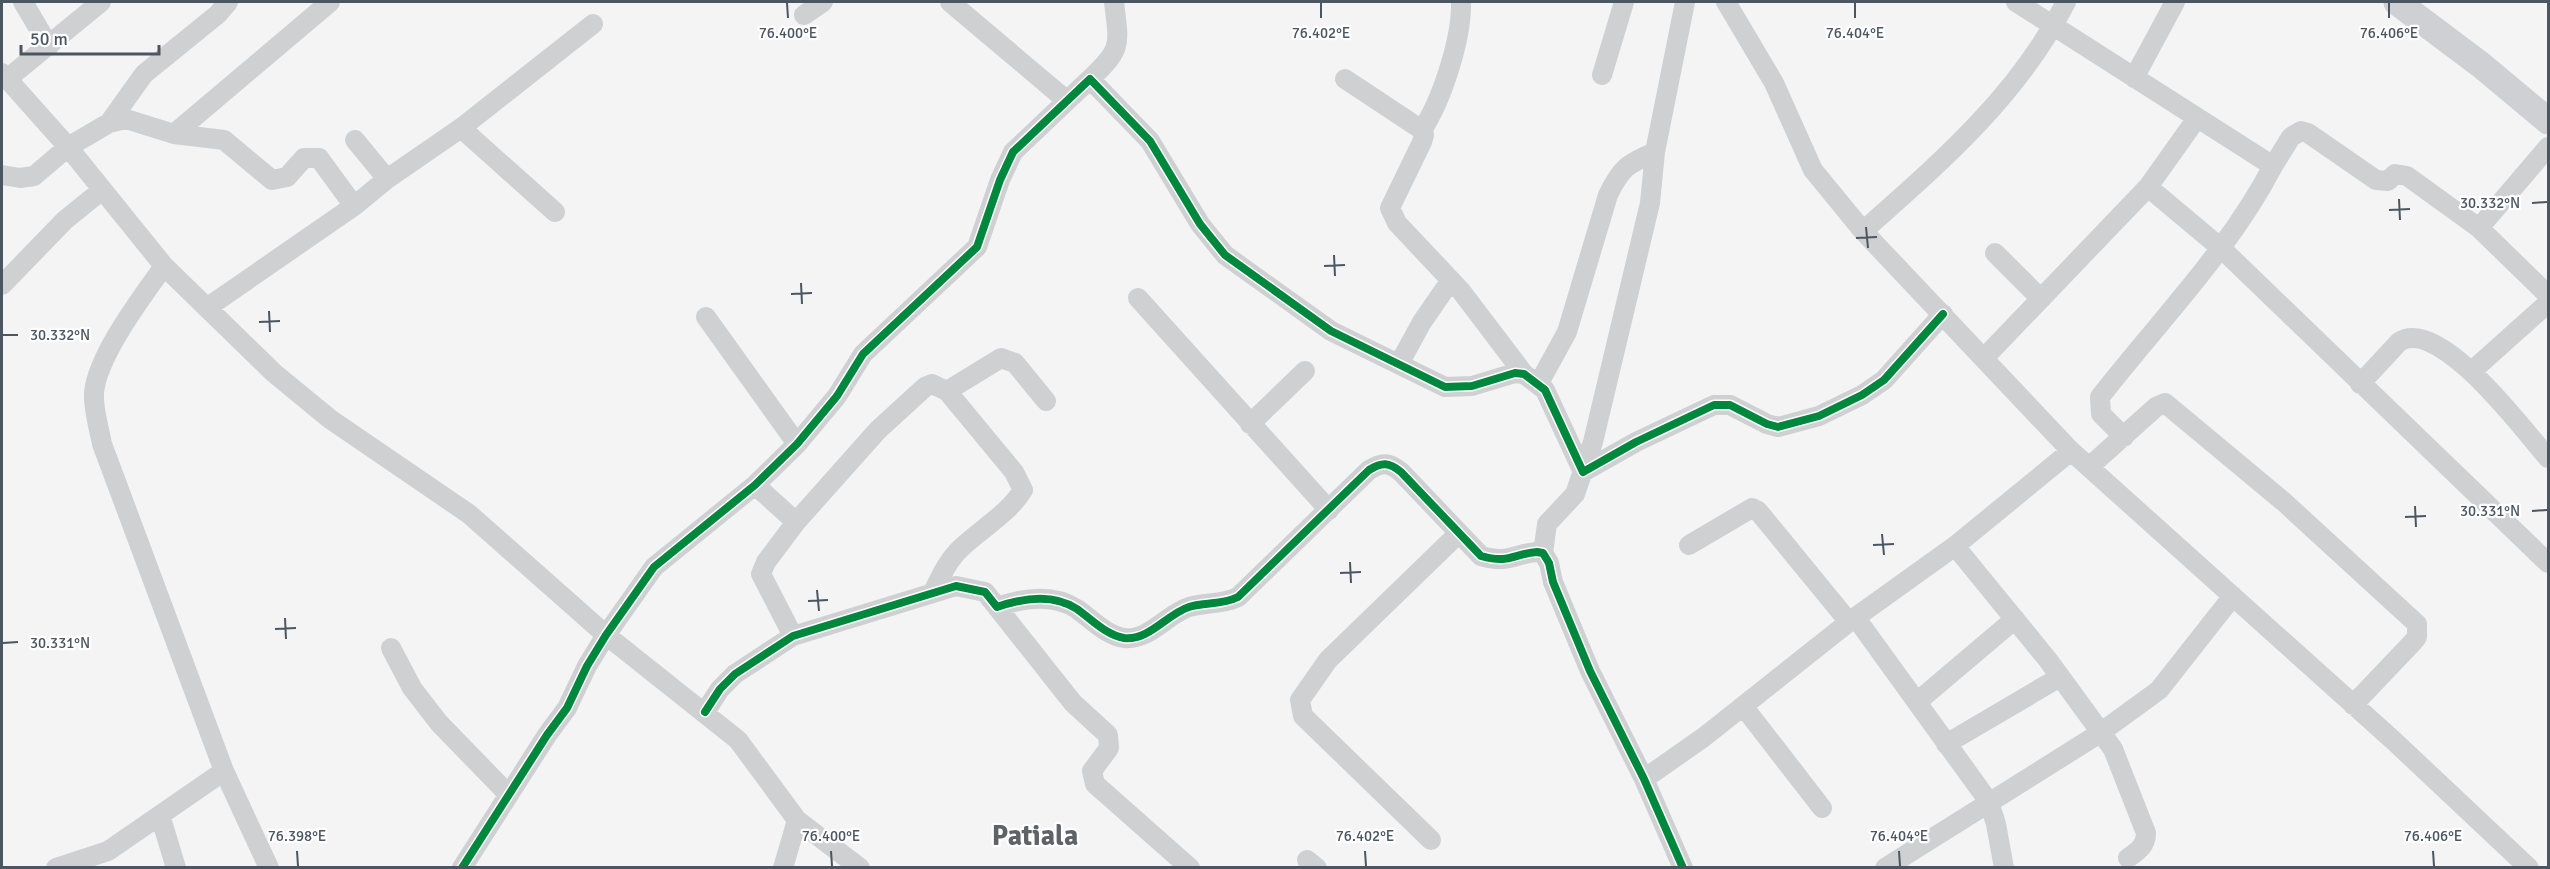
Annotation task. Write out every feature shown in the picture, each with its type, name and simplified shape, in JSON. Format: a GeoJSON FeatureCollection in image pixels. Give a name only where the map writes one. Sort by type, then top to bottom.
{"type":"FeatureCollection","features":[{"type":"Feature","properties":{"kind":"street"},"geometry":{"type":"LineString","coordinates":[[23,2],[49,46]]}},
{"type":"Feature","properties":{"kind":"street"},"geometry":{"type":"LineString","coordinates":[[101,2],[49,46],[4,76],[68,147],[101,191],[164,266],[274,374],[330,419],[469,514],[606,635],[738,740],[797,820],[860,867]]}},
{"type":"Feature","properties":{"kind":"street"},"geometry":{"type":"LineString","coordinates":[[109,123],[144,74],[218,14],[228,2]]}},
{"type":"Feature","properties":{"kind":"street"},"geometry":{"type":"LineString","coordinates":[[174,134],[330,2]]}},
{"type":"Feature","properties":{"kind":"street"},"geometry":{"type":"LineString","coordinates":[[804,15],[823,2]]}},
{"type":"Feature","properties":{"kind":"street"},"geometry":{"type":"LineString","coordinates":[[950,2],[1066,100]]}},
{"type":"Feature","properties":{"kind":"street"},"geometry":{"type":"LineString","coordinates":[[462,867],[508,794],[567,708],[587,666],[606,635],[654,567],[755,485],[797,444],[837,396],[863,354],[977,247],[1000,180],[1013,152],[1110,60],[1116,50],[1118,38],[1114,2]]}},
{"type":"Feature","properties":{"kind":"street"},"geometry":{"type":"LineString","coordinates":[[1461,2],[1446,79],[1432,114],[1422,130],[1422,142],[1390,208],[1396,223],[1451,280],[1531,379],[1545,390],[1583,472]]}},
{"type":"Feature","properties":{"kind":"street"},"geometry":{"type":"LineString","coordinates":[[1602,75],[1624,2]]}},
{"type":"Feature","properties":{"kind":"street"},"geometry":{"type":"LineString","coordinates":[[1683,867],[1644,779],[1590,671],[1543,554],[1547,524],[1575,494],[1593,442],[1650,203],[1655,152],[1685,2]]}},
{"type":"Feature","properties":{"kind":"street"},"geometry":{"type":"LineString","coordinates":[[1726,2],[1774,83],[1813,170],[1863,231],[2071,451],[2529,867]]}},
{"type":"Feature","properties":{"kind":"street"},"geometry":{"type":"LineString","coordinates":[[2016,2],[2273,166]]}},
{"type":"Feature","properties":{"kind":"street"},"geometry":{"type":"LineString","coordinates":[[1863,231],[1985,118],[2028,65],[2066,2]]}},
{"type":"Feature","properties":{"kind":"street"},"geometry":{"type":"LineString","coordinates":[[2134,78],[2175,2]]}},
{"type":"Feature","properties":{"kind":"street"},"geometry":{"type":"LineString","coordinates":[[2397,2],[2481,65],[2548,122]]}},
{"type":"Feature","properties":{"kind":"street"},"geometry":{"type":"LineString","coordinates":[[208,307],[354,206],[387,179],[461,128],[593,24]]}},
{"type":"Feature","properties":{"kind":"street"},"geometry":{"type":"LineString","coordinates":[[1090,79],[1150,141],[1200,224],[1225,255],[1331,331],[1445,387],[1454,389],[1507,374],[1531,379]]}},
{"type":"Feature","properties":{"kind":"street"},"geometry":{"type":"LineString","coordinates":[[1345,79],[1422,130]]}},
{"type":"Feature","properties":{"kind":"street"},"geometry":{"type":"LineString","coordinates":[[1984,358],[2148,187],[2197,117]]}},
{"type":"Feature","properties":{"kind":"street"},"geometry":{"type":"LineString","coordinates":[[2,175],[20,178],[34,176],[68,147],[109,123],[126,119],[174,134],[224,140],[272,180],[287,177],[304,158],[319,158],[354,206]]}},
{"type":"Feature","properties":{"kind":"street"},"geometry":{"type":"LineString","coordinates":[[461,128],[555,212]]}},
{"type":"Feature","properties":{"kind":"street"},"geometry":{"type":"LineString","coordinates":[[2124,437],[2101,414],[2100,397],[2222,249],[2296,132],[2308,133],[2376,180],[2388,181],[2396,174],[2407,176],[2479,228],[2548,295]]}},
{"type":"Feature","properties":{"kind":"street"},"geometry":{"type":"LineString","coordinates":[[355,140],[387,179]]}},
{"type":"Feature","properties":{"kind":"street"},"geometry":{"type":"LineString","coordinates":[[2479,228],[2548,147]]}},
{"type":"Feature","properties":{"kind":"street"},"geometry":{"type":"LineString","coordinates":[[1531,379],[1567,332],[1608,195],[1617,176],[1629,163],[1655,152]]}},
{"type":"Feature","properties":{"kind":"street"},"geometry":{"type":"LineString","coordinates":[[2148,187],[2222,249],[2548,563]]}},
{"type":"Feature","properties":{"kind":"street"},"geometry":{"type":"LineString","coordinates":[[2,285],[66,220],[101,191]]}},
{"type":"Feature","properties":{"kind":"street"},"geometry":{"type":"LineString","coordinates":[[1995,253],[2040,299]]}},
{"type":"Feature","properties":{"kind":"street"},"geometry":{"type":"LineString","coordinates":[[164,266],[104,359],[96,379],[94,396],[102,444],[224,771],[270,867]]}},
{"type":"Feature","properties":{"kind":"street"},"geometry":{"type":"LineString","coordinates":[[1399,364],[1422,322],[1451,280]]}},
{"type":"Feature","properties":{"kind":"street"},"geometry":{"type":"LineString","coordinates":[[1138,298],[1329,510]]}},
{"type":"Feature","properties":{"kind":"street"},"geometry":{"type":"LineString","coordinates":[[2472,370],[2548,303]]}},
{"type":"Feature","properties":{"kind":"street"},"geometry":{"type":"LineString","coordinates":[[1583,472],[1636,442],[1714,405],[1736,406],[1767,424],[1778,427],[1820,416],[1862,395],[1884,380],[1943,314]]}},
{"type":"Feature","properties":{"kind":"street"},"geometry":{"type":"LineString","coordinates":[[706,317],[797,444]]}},
{"type":"Feature","properties":{"kind":"street"},"geometry":{"type":"LineString","coordinates":[[2360,384],[2399,342],[2411,336],[2428,342],[2472,370],[2548,458]]}},
{"type":"Feature","properties":{"kind":"street"},"geometry":{"type":"LineString","coordinates":[[947,391],[989,364],[1006,358],[1015,363],[1046,401]]}},
{"type":"Feature","properties":{"kind":"street"},"geometry":{"type":"LineString","coordinates":[[1250,423],[1305,371]]}},
{"type":"Feature","properties":{"kind":"street"},"geometry":{"type":"LineString","coordinates":[[794,636],[760,574],[766,562],[796,522],[878,430],[910,399],[932,384],[947,391],[1014,472],[1023,490],[1016,501],[960,550],[944,569],[933,592]]}},
{"type":"Feature","properties":{"kind":"street"},"geometry":{"type":"LineString","coordinates":[[2089,467],[2161,404],[2170,405],[2284,502],[2417,624],[2417,637],[2353,705]]}},
{"type":"Feature","properties":{"kind":"street"},"geometry":{"type":"LineString","coordinates":[[1644,779],[1743,706],[1853,620],[1955,546],[2071,451]]}},
{"type":"Feature","properties":{"kind":"street"},"geometry":{"type":"LineString","coordinates":[[997,607],[1020,599],[1057,600],[1121,638],[1134,638],[1191,606],[1226,603],[1238,597],[1370,470],[1384,463],[1393,465],[1401,472],[1473,550],[1495,560],[1512,559],[1531,552],[1543,554]]}},
{"type":"Feature","properties":{"kind":"street"},"geometry":{"type":"LineString","coordinates":[[755,485],[796,522]]}},
{"type":"Feature","properties":{"kind":"street"},"geometry":{"type":"LineString","coordinates":[[1689,545],[1752,508],[1758,511],[1853,620],[1917,702],[1989,802],[1996,824],[2004,867]]}},
{"type":"Feature","properties":{"kind":"street"},"geometry":{"type":"LineString","coordinates":[[1431,840],[1303,716],[1299,706],[1306,687],[1328,660],[1458,534]]}},
{"type":"Feature","properties":{"kind":"street"},"geometry":{"type":"LineString","coordinates":[[1955,546],[2060,677],[2117,756],[2146,833],[2146,841],[2142,847],[2128,858]]}},
{"type":"Feature","properties":{"kind":"street"},"geometry":{"type":"LineString","coordinates":[[705,712],[735,674],[794,636],[933,592],[956,586],[971,587],[985,592],[1073,703],[1108,735],[1108,748],[1092,771],[1095,784],[1190,867]]}},
{"type":"Feature","properties":{"kind":"street"},"geometry":{"type":"LineString","coordinates":[[1885,867],[2100,733],[2159,690],[2233,596]]}},
{"type":"Feature","properties":{"kind":"street"},"geometry":{"type":"LineString","coordinates":[[1917,702],[2015,619]]}},
{"type":"Feature","properties":{"kind":"street"},"geometry":{"type":"LineString","coordinates":[[391,648],[412,688],[439,723],[508,794]]}},
{"type":"Feature","properties":{"kind":"street"},"geometry":{"type":"LineString","coordinates":[[1946,744],[2060,677]]}},
{"type":"Feature","properties":{"kind":"street"},"geometry":{"type":"LineString","coordinates":[[1743,706],[1822,808]]}},
{"type":"Feature","properties":{"kind":"street"},"geometry":{"type":"LineString","coordinates":[[56,867],[70,861],[86,864],[224,771]]}},
{"type":"Feature","properties":{"kind":"street"},"geometry":{"type":"LineString","coordinates":[[160,815],[176,867]]}},
{"type":"Feature","properties":{"kind":"street"},"geometry":{"type":"LineString","coordinates":[[783,867],[797,820]]}},
{"type":"Feature","properties":{"kind":"cycle path"},"geometry":{"type":"LineString","coordinates":[[462,868],[547,735],[567,708],[587,666],[606,635],[654,567],[755,485],[797,444],[837,396],[863,354],[977,247],[1000,180],[1013,152],[1090,79],[1150,141],[1200,224],[1225,255],[1331,331],[1445,387],[1472,386],[1515,373],[1524,374],[1545,390],[1583,472],[1636,442],[1714,405],[1730,405],[1767,424],[1778,427],[1819,416],[1862,395],[1884,380],[1943,314]]}},
{"type":"Feature","properties":{"kind":"cycle path"},"geometry":{"type":"LineString","coordinates":[[705,712],[720,689],[735,674],[793,636],[956,586],[985,592],[997,607],[1027,599],[1058,601],[1077,609],[1117,636],[1133,638],[1142,635],[1181,610],[1238,597],[1369,470],[1385,464],[1401,472],[1481,556],[1505,559],[1529,553],[1543,553],[1549,563],[1553,582],[1590,671],[1644,779],[1683,868]]}},
{"type":"Feature","properties":{"kind":"district","name":"Patiala"},"geometry":{"type":"Point","coordinates":[1035,835]}}]}
